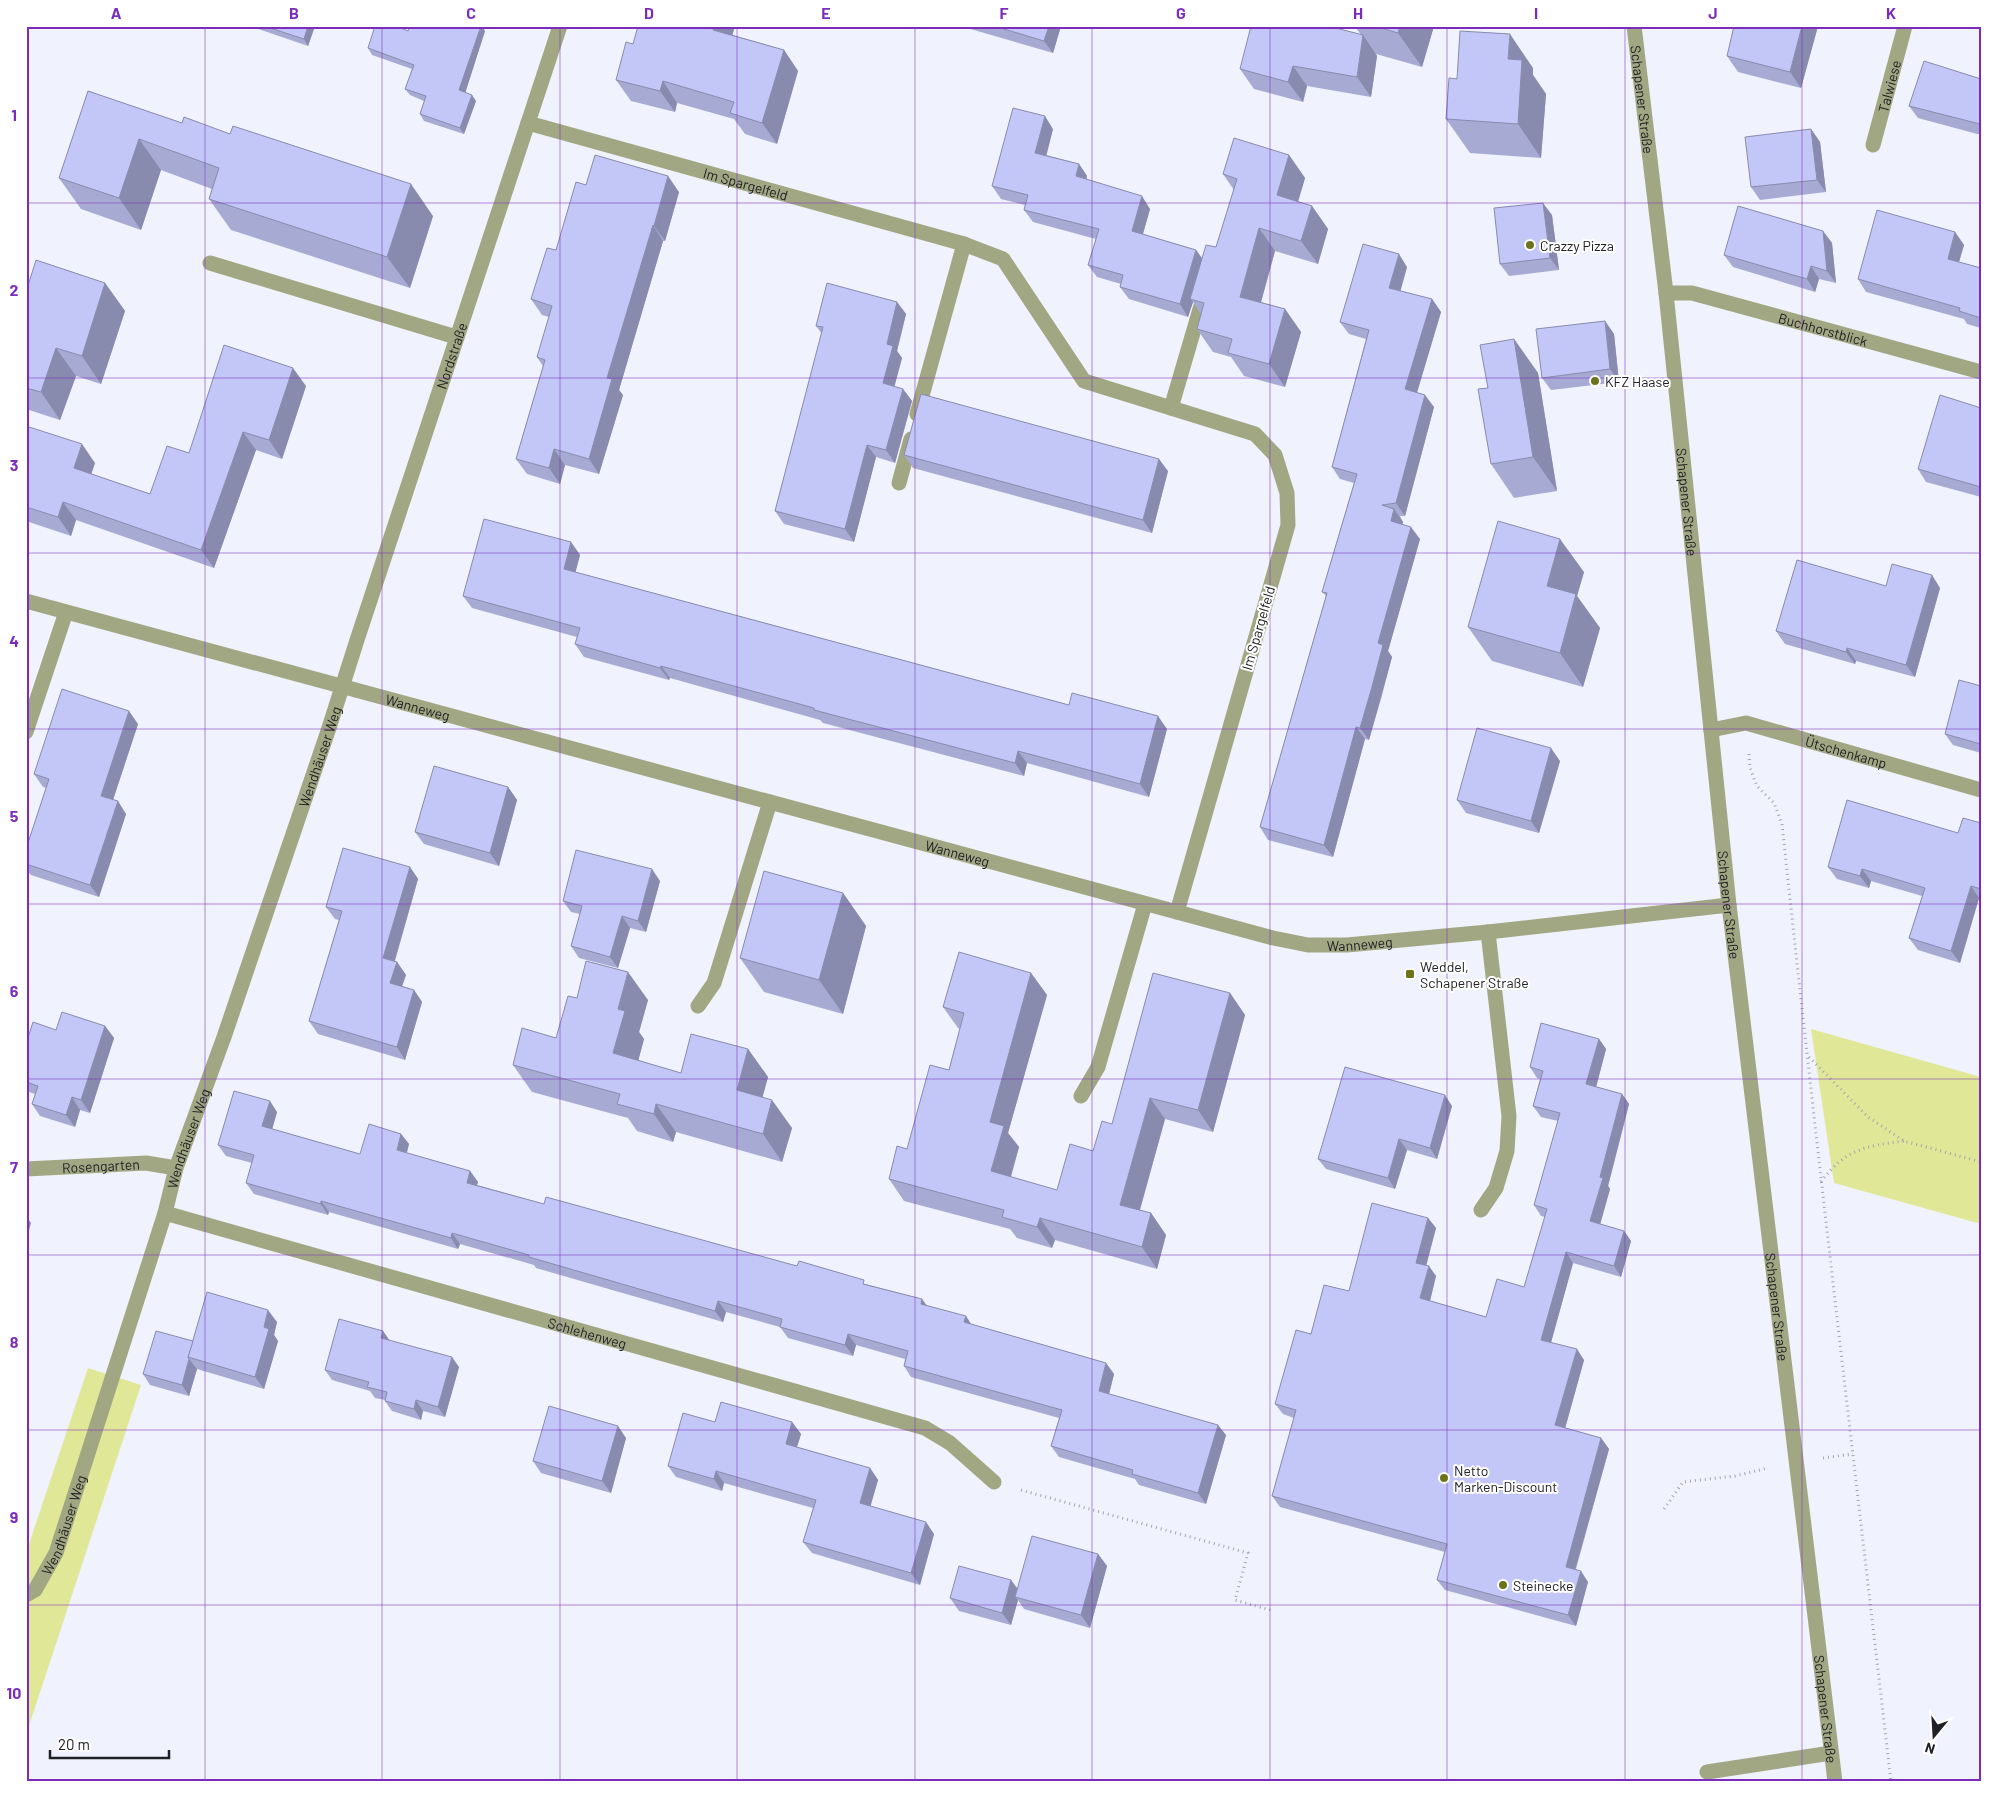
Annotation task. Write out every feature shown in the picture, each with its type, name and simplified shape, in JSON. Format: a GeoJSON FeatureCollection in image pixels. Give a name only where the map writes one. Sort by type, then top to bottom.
{"type":"FeatureCollection","features":[{"type":"Feature","properties":{"kind":"street","name":"Nordstraße"},"geometry":{"type":"LineString","coordinates":[[343,686],[456,337],[560,26]]}},
{"type":"Feature","properties":{"kind":"street","name":"Schapener Straße"},"geometry":{"type":"LineString","coordinates":[[1634,26],[1666,292],[1729,904],[1835,1782]]}},
{"type":"Feature","properties":{"kind":"street","name":"Talwiese"},"geometry":{"type":"LineString","coordinates":[[1873,145],[1905,26]]}},
{"type":"Feature","properties":{"kind":"street","name":"Im Spargelfeld"},"geometry":{"type":"LineString","coordinates":[[528,123],[964,244],[1002,259],[1084,381],[1255,434],[1275,455],[1287,493],[1288,525],[1177,912]]}},
{"type":"Feature","properties":{"kind":"street"},"geometry":{"type":"LineString","coordinates":[[899,483],[964,244]]}},
{"type":"Feature","properties":{"kind":"street"},"geometry":{"type":"LineString","coordinates":[[210,264],[456,337]]}},
{"type":"Feature","properties":{"kind":"street"},"geometry":{"type":"LineString","coordinates":[[1171,408],[1210,278]]}},
{"type":"Feature","properties":{"kind":"street","name":"Buchhorstblick"},"geometry":{"type":"LineString","coordinates":[[1666,292],[1692,293],[1981,372]]}},
{"type":"Feature","properties":{"kind":"street","name":"Wanneweg"},"geometry":{"type":"LineString","coordinates":[[26,601],[1145,904],[1273,938],[1308,945],[1347,945],[1488,932],[1729,904]]}},
{"type":"Feature","properties":{"kind":"street"},"geometry":{"type":"LineString","coordinates":[[26,732],[66,612]]}},
{"type":"Feature","properties":{"kind":"street","name":"Wendhäuser Weg"},"geometry":{"type":"LineString","coordinates":[[31,1592],[56,1553],[165,1213],[176,1168],[227,1028],[343,686]]}},
{"type":"Feature","properties":{"kind":"street","name":"Ütschenkamp"},"geometry":{"type":"LineString","coordinates":[[1710,730],[1746,723],[1981,790]]}},
{"type":"Feature","properties":{"kind":"street"},"geometry":{"type":"LineString","coordinates":[[698,1006],[714,983],[770,802]]}},
{"type":"Feature","properties":{"kind":"street"},"geometry":{"type":"LineString","coordinates":[[1081,1096],[1098,1067],[1145,904]]}},
{"type":"Feature","properties":{"kind":"street"},"geometry":{"type":"LineString","coordinates":[[1481,1210],[1496,1188],[1507,1151],[1508,1116],[1488,932]]}},
{"type":"Feature","properties":{"kind":"street","name":"Rosengarten"},"geometry":{"type":"LineString","coordinates":[[26,1169],[146,1163],[176,1168]]}},
{"type":"Feature","properties":{"kind":"street","name":"Schlehenweg"},"geometry":{"type":"LineString","coordinates":[[165,1213],[925,1428],[950,1443],[994,1482]]}},
{"type":"Feature","properties":{"kind":"street"},"geometry":{"type":"LineString","coordinates":[[1707,1772],[1831,1753]]}},
{"type":"Feature","properties":{"kind":"path"},"geometry":{"type":"LineString","coordinates":[[1746,723],[1750,768],[1757,786],[1774,803],[1782,824],[1820,1182],[1891,1782]]}},
{"type":"Feature","properties":{"kind":"path"},"geometry":{"type":"LineString","coordinates":[[1808,1056],[1868,1117],[1904,1141],[1981,1162]]}},
{"type":"Feature","properties":{"kind":"path"},"geometry":{"type":"LineString","coordinates":[[1820,1182],[1833,1166],[1850,1154],[1873,1145],[1904,1141]]}},
{"type":"Feature","properties":{"kind":"path"},"geometry":{"type":"LineString","coordinates":[[1664,1509],[1683,1482],[1735,1476],[1795,1461],[1852,1454]]}},
{"type":"Feature","properties":{"kind":"path"},"geometry":{"type":"LineString","coordinates":[[994,1482],[1248,1553],[1235,1600],[1274,1611]]}},
{"type":"Feature","properties":{"kind":"green space"},"geometry":{"type":"Polygon","coordinates":[[[1811,1029],[1981,1077],[1981,1224],[1834,1183],[1811,1029]]]}},
{"type":"Feature","properties":{"kind":"green space"},"geometry":{"type":"Polygon","coordinates":[[[88,1368],[141,1385],[26,1735],[26,1553],[88,1368]]]}},
{"type":"Feature","properties":{"kind":"building"},"geometry":{"type":"Polygon","coordinates":[[[264,26],[308,26],[304,39],[264,26]]]}},
{"type":"Feature","properties":{"kind":"building"},"geometry":{"type":"Polygon","coordinates":[[[375,26],[396,26],[408,31],[410,26],[481,26],[459,90],[472,95],[460,128],[420,114],[426,96],[405,89],[414,65],[368,48],[375,26]]]}},
{"type":"Feature","properties":{"kind":"building"},"geometry":{"type":"Polygon","coordinates":[[[638,26],[714,26],[713,30],[784,50],[762,123],[730,113],[734,102],[663,81],[660,91],[616,80],[626,42],[633,44],[638,26]]]}},
{"type":"Feature","properties":{"kind":"building"},"geometry":{"type":"Polygon","coordinates":[[[994,26],[1049,26],[1044,41],[994,26]]]}},
{"type":"Feature","properties":{"kind":"building"},"geometry":{"type":"Polygon","coordinates":[[[1251,26],[1328,26],[1363,35],[1357,77],[1293,66],[1288,82],[1240,69],[1251,26]]]}},
{"type":"Feature","properties":{"kind":"building"},"geometry":{"type":"Polygon","coordinates":[[[1374,26],[1400,26],[1398,33],[1374,26]]]}},
{"type":"Feature","properties":{"kind":"building"},"geometry":{"type":"Polygon","coordinates":[[[1734,26],[1802,26],[1790,72],[1727,56],[1734,26]]]}},
{"type":"Feature","properties":{"kind":"building"},"geometry":{"type":"Polygon","coordinates":[[[1460,31],[1510,34],[1508,59],[1522,60],[1518,124],[1446,119],[1449,78],[1457,79],[1460,31]]]}},
{"type":"Feature","properties":{"kind":"building"},"geometry":{"type":"Polygon","coordinates":[[[1924,61],[1981,79],[1980,124],[1909,106],[1924,61]]]}},
{"type":"Feature","properties":{"kind":"building"},"geometry":{"type":"Polygon","coordinates":[[[88,91],[182,123],[184,117],[230,134],[233,126],[411,184],[387,257],[209,199],[219,168],[139,139],[119,198],[59,178],[88,91]]]}},
{"type":"Feature","properties":{"kind":"building"},"geometry":{"type":"Polygon","coordinates":[[[1013,108],[1045,116],[1035,153],[1079,164],[1076,176],[1142,196],[1132,231],[1196,250],[1180,304],[1120,287],[1123,275],[1088,265],[1099,229],[1024,210],[1028,195],[992,186],[1013,108]]]}},
{"type":"Feature","properties":{"kind":"building"},"geometry":{"type":"Polygon","coordinates":[[[1811,129],[1817,180],[1751,187],[1745,137],[1811,129]]]}},
{"type":"Feature","properties":{"kind":"building"},"geometry":{"type":"Polygon","coordinates":[[[1234,138],[1289,155],[1277,195],[1312,206],[1301,241],[1259,228],[1240,297],[1285,309],[1269,364],[1228,353],[1232,339],[1197,329],[1204,303],[1190,299],[1206,245],[1216,247],[1237,179],[1223,174],[1234,138]]]}},
{"type":"Feature","properties":{"kind":"building"},"geometry":{"type":"Polygon","coordinates":[[[595,155],[668,176],[607,378],[612,379],[589,459],[554,449],[549,468],[516,459],[545,360],[537,357],[552,306],[531,299],[547,248],[556,250],[576,182],[586,185],[595,155]]]}},
{"type":"Feature","properties":{"kind":"building","name":"Crazzy Pizza"},"geometry":{"type":"Polygon","coordinates":[[[1543,203],[1550,258],[1500,264],[1494,208],[1543,203]]]}},
{"type":"Feature","properties":{"kind":"building"},"geometry":{"type":"Polygon","coordinates":[[[1738,206],[1823,231],[1827,271],[1811,266],[1807,279],[1724,255],[1738,206]]]}},
{"type":"Feature","properties":{"kind":"building"},"geometry":{"type":"Polygon","coordinates":[[[1877,210],[1955,232],[1948,259],[1981,268],[1981,318],[1959,311],[1960,308],[1858,279],[1877,210]]]}},
{"type":"Feature","properties":{"kind":"building"},"geometry":{"type":"Polygon","coordinates":[[[1363,244],[1399,254],[1389,288],[1432,299],[1405,389],[1425,395],[1396,503],[1382,505],[1394,509],[1391,521],[1411,527],[1378,643],[1383,645],[1372,687],[1360,728],[1356,727],[1324,845],[1260,827],[1327,593],[1322,592],[1357,474],[1332,467],[1369,330],[1340,322],[1363,244]]]}},
{"type":"Feature","properties":{"kind":"building"},"geometry":{"type":"Polygon","coordinates":[[[36,260],[105,283],[82,356],[56,348],[41,392],[26,388],[26,292],[36,260]]]}},
{"type":"Feature","properties":{"kind":"building"},"geometry":{"type":"Polygon","coordinates":[[[827,283],[897,302],[887,344],[893,346],[883,383],[903,389],[886,450],[867,445],[845,529],[775,511],[823,327],[816,326],[827,283]]]}},
{"type":"Feature","properties":{"kind":"building"},"geometry":{"type":"Polygon","coordinates":[[[1605,321],[1610,369],[1542,378],[1536,329],[1605,321]]]}},
{"type":"Feature","properties":{"kind":"building"},"geometry":{"type":"Polygon","coordinates":[[[1514,339],[1533,457],[1491,464],[1478,389],[1488,388],[1480,345],[1514,339]]]}},
{"type":"Feature","properties":{"kind":"building"},"geometry":{"type":"Polygon","coordinates":[[[224,345],[293,368],[269,440],[243,432],[201,550],[63,502],[58,517],[26,507],[26,426],[82,444],[74,468],[150,494],[167,446],[189,453],[224,345]]]}},
{"type":"Feature","properties":{"kind":"building"},"geometry":{"type":"Polygon","coordinates":[[[921,394],[1159,459],[1143,520],[904,455],[921,394]]]}},
{"type":"Feature","properties":{"kind":"building"},"geometry":{"type":"Polygon","coordinates":[[[1940,395],[1981,408],[1981,487],[1918,469],[1940,395]]]}},
{"type":"Feature","properties":{"kind":"building"},"geometry":{"type":"Polygon","coordinates":[[[484,519],[571,542],[564,569],[1069,705],[1072,693],[1158,716],[1140,784],[1018,751],[1015,763],[575,644],[580,628],[463,596],[484,519]]]}},
{"type":"Feature","properties":{"kind":"building"},"geometry":{"type":"Polygon","coordinates":[[[1498,521],[1560,539],[1547,586],[1576,594],[1560,653],[1468,627],[1498,521]]]}},
{"type":"Feature","properties":{"kind":"building"},"geometry":{"type":"Polygon","coordinates":[[[1797,560],[1886,586],[1892,564],[1932,575],[1906,665],[1847,648],[1846,652],[1776,631],[1797,560]]]}},
{"type":"Feature","properties":{"kind":"building"},"geometry":{"type":"Polygon","coordinates":[[[1959,680],[1981,686],[1981,744],[1945,734],[1959,680]]]}},
{"type":"Feature","properties":{"kind":"building"},"geometry":{"type":"Polygon","coordinates":[[[62,689],[129,711],[101,796],[118,801],[90,885],[26,864],[26,849],[49,779],[34,774],[62,689]]]}},
{"type":"Feature","properties":{"kind":"building"},"geometry":{"type":"Polygon","coordinates":[[[1477,728],[1551,748],[1531,821],[1457,800],[1477,728]]]}},
{"type":"Feature","properties":{"kind":"building"},"geometry":{"type":"Polygon","coordinates":[[[434,766],[508,787],[490,853],[415,832],[434,766]]]}},
{"type":"Feature","properties":{"kind":"building"},"geometry":{"type":"Polygon","coordinates":[[[1847,800],[1958,833],[1963,818],[1981,823],[1981,889],[1971,886],[1951,951],[1909,938],[1925,888],[1862,869],[1860,876],[1828,867],[1847,800]]]}},
{"type":"Feature","properties":{"kind":"building"},"geometry":{"type":"Polygon","coordinates":[[[343,848],[410,867],[383,958],[397,962],[390,983],[414,990],[397,1047],[309,1021],[342,911],[326,907],[343,848]]]}},
{"type":"Feature","properties":{"kind":"building"},"geometry":{"type":"Polygon","coordinates":[[[576,850],[652,869],[638,921],[622,916],[610,957],[571,946],[582,906],[563,901],[576,850]]]}},
{"type":"Feature","properties":{"kind":"building"},"geometry":{"type":"Polygon","coordinates":[[[764,871],[843,893],[819,980],[740,958],[764,871]]]}},
{"type":"Feature","properties":{"kind":"building"},"geometry":{"type":"Polygon","coordinates":[[[959,952],[1031,973],[990,1122],[1004,1126],[991,1171],[1057,1190],[1070,1144],[1093,1151],[1102,1121],[1112,1124],[1153,973],[1230,993],[1198,1110],[1150,1098],[1120,1205],[1151,1213],[1142,1247],[1040,1218],[1037,1227],[1002,1217],[1004,1210],[889,1179],[897,1146],[907,1149],[930,1065],[949,1070],[964,1013],[943,1007],[959,952]]]}},
{"type":"Feature","properties":{"kind":"building"},"geometry":{"type":"Polygon","coordinates":[[[586,961],[628,972],[618,1009],[625,1011],[613,1053],[681,1073],[691,1034],[748,1049],[737,1090],[772,1100],[763,1134],[656,1104],[654,1114],[617,1104],[620,1094],[513,1065],[522,1028],[556,1038],[568,996],[577,998],[586,961]]]}},
{"type":"Feature","properties":{"kind":"building"},"geometry":{"type":"Polygon","coordinates":[[[62,1012],[105,1026],[81,1100],[72,1097],[66,1115],[32,1104],[38,1086],[26,1082],[26,1044],[33,1022],[56,1030],[62,1012]]]}},
{"type":"Feature","properties":{"kind":"building"},"geometry":{"type":"Polygon","coordinates":[[[1541,1023],[1599,1039],[1586,1084],[1622,1094],[1600,1177],[1603,1178],[1590,1221],[1624,1231],[1614,1266],[1566,1252],[1541,1340],[1577,1349],[1555,1425],[1601,1438],[1566,1567],[1581,1571],[1568,1615],[1437,1580],[1447,1544],[1272,1496],[1296,1410],[1275,1404],[1296,1330],[1311,1334],[1324,1285],[1349,1291],[1372,1203],[1428,1218],[1416,1263],[1429,1266],[1420,1298],[1486,1317],[1497,1279],[1524,1287],[1547,1209],[1534,1205],[1560,1113],[1533,1106],[1543,1071],[1530,1067],[1541,1023]]]}},
{"type":"Feature","properties":{"kind":"building"},"geometry":{"type":"Polygon","coordinates":[[[1345,1067],[1445,1095],[1430,1148],[1399,1139],[1388,1178],[1318,1159],[1345,1067]]]}},
{"type":"Feature","properties":{"kind":"building"},"geometry":{"type":"Polygon","coordinates":[[[234,1091],[270,1101],[262,1126],[360,1154],[369,1124],[401,1134],[397,1150],[470,1171],[467,1183],[544,1204],[546,1197],[797,1266],[799,1261],[864,1280],[863,1284],[922,1299],[921,1304],[966,1316],[964,1322],[1106,1363],[1099,1391],[1218,1425],[1198,1493],[1132,1474],[1133,1470],[1051,1446],[1062,1410],[904,1366],[908,1351],[848,1334],[845,1345],[780,1327],[782,1319],[718,1301],[715,1311],[452,1233],[451,1238],[321,1201],[321,1204],[246,1183],[254,1155],[218,1145],[234,1091]]]}},
{"type":"Feature","properties":{"kind":"building"},"geometry":{"type":"Polygon","coordinates":[[[207,1292],[268,1310],[264,1327],[269,1329],[255,1377],[188,1357],[207,1292]]]}},
{"type":"Feature","properties":{"kind":"building"},"geometry":{"type":"Polygon","coordinates":[[[339,1319],[383,1331],[381,1338],[452,1357],[438,1407],[416,1400],[414,1409],[385,1401],[387,1392],[367,1387],[369,1382],[325,1370],[339,1319]]]}},
{"type":"Feature","properties":{"kind":"building"},"geometry":{"type":"Polygon","coordinates":[[[156,1331],[193,1341],[182,1385],[143,1374],[156,1331]]]}},
{"type":"Feature","properties":{"kind":"building"},"geometry":{"type":"Polygon","coordinates":[[[721,1402],[792,1422],[786,1444],[870,1468],[860,1503],[926,1522],[911,1573],[803,1542],[816,1500],[716,1471],[714,1479],[668,1466],[683,1413],[715,1422],[721,1402]]]}},
{"type":"Feature","properties":{"kind":"building"},"geometry":{"type":"Polygon","coordinates":[[[549,1406],[618,1426],[602,1481],[533,1461],[549,1406]]]}},
{"type":"Feature","properties":{"kind":"building"},"geometry":{"type":"Polygon","coordinates":[[[1032,1536],[1098,1554],[1081,1615],[1015,1597],[1032,1536]]]}},
{"type":"Feature","properties":{"kind":"building"},"geometry":{"type":"Polygon","coordinates":[[[959,1566],[1011,1580],[1002,1613],[950,1598],[959,1566]]]}},
{"type":"Feature","properties":{"kind":"place","name":"Crazzy Pizza"},"geometry":{"type":"Point","coordinates":[1530,245]}},
{"type":"Feature","properties":{"kind":"place","name":"KFZ Haase"},"geometry":{"type":"Point","coordinates":[1595,381]}},
{"type":"Feature","properties":{"kind":"place","name":"Weddel, Schapener Straße"},"geometry":{"type":"Point","coordinates":[1410,974]}},
{"type":"Feature","properties":{"kind":"place","name":"Netto Marken-Discount"},"geometry":{"type":"Point","coordinates":[1444,1478]}},
{"type":"Feature","properties":{"kind":"place","name":"Steinecke"},"geometry":{"type":"Point","coordinates":[1503,1585]}}]}
